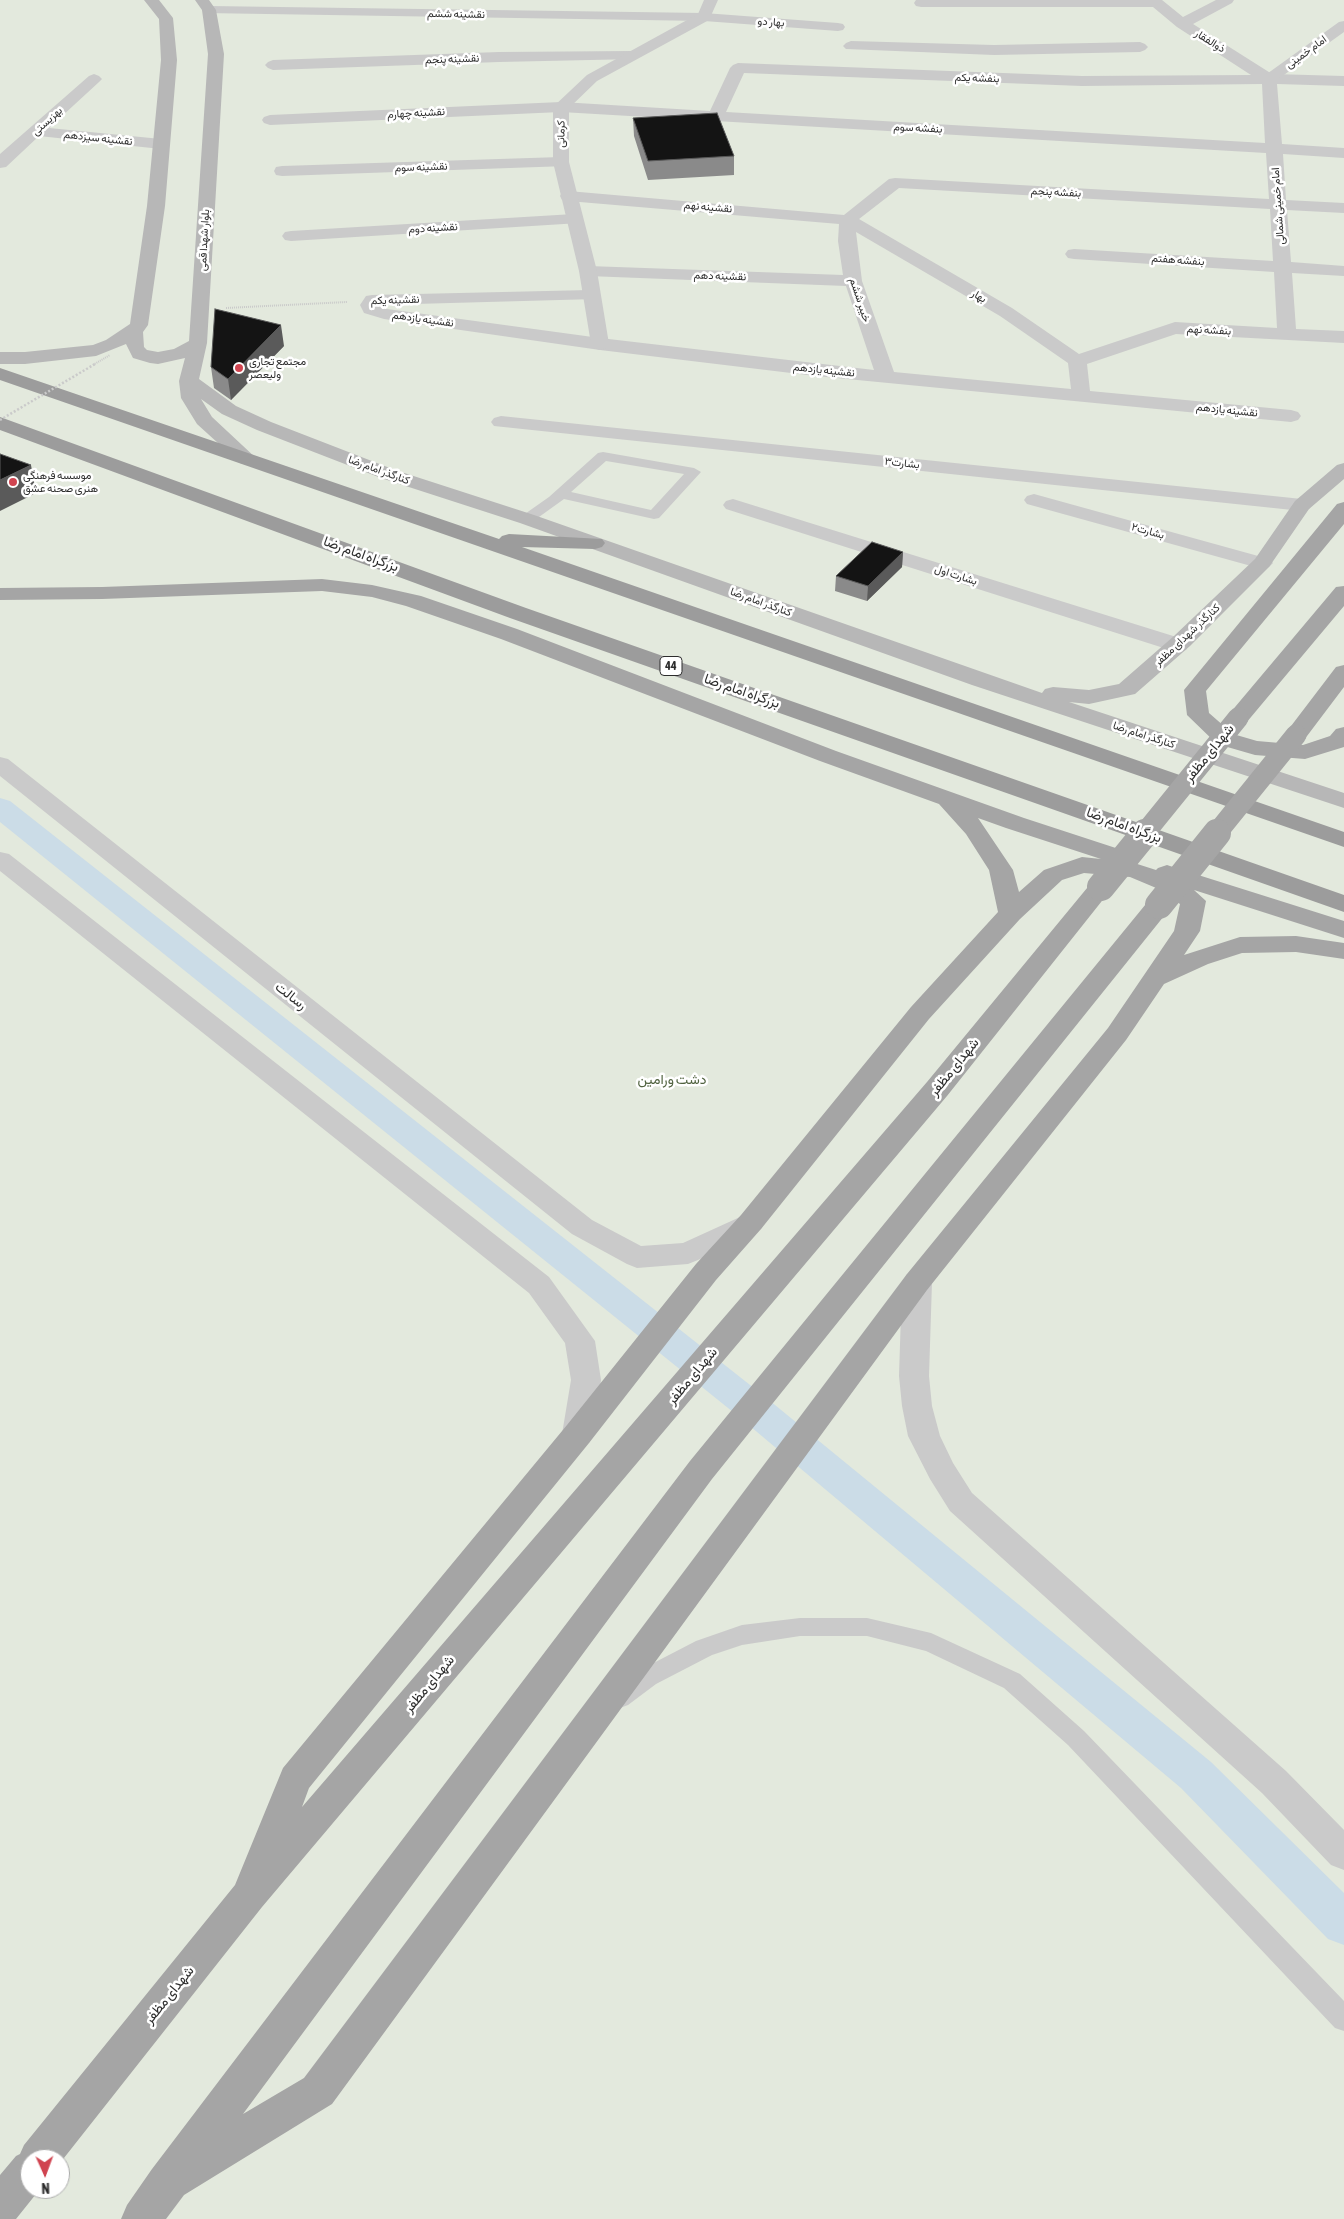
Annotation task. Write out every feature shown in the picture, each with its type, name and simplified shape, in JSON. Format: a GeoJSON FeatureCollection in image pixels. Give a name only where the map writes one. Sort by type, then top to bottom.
{"type":"FeatureCollection","features":[{"type":"Feature","properties":{"kind":"highway"},"geometry":{"type":"LineString","coordinates":[[0,374],[1344,840]]}},
{"type":"Feature","properties":{"kind":"highway","name":"بزرگراه امام رضا"},"geometry":{"type":"LineString","coordinates":[[0,421],[527,616],[1344,904]]}},
{"type":"Feature","properties":{"kind":"highway"},"geometry":{"type":"LineString","coordinates":[[480,539],[595,544]]}},
{"type":"Feature","properties":{"kind":"main road"},"geometry":{"type":"LineString","coordinates":[[0,358],[25,358],[96,350],[113,344],[134,331],[139,324],[156,206],[169,60],[166,18],[151,0]]}},
{"type":"Feature","properties":{"kind":"main road","name":"بلوار شهدا قمی"},"geometry":{"type":"LineString","coordinates":[[206,5],[216,54],[198,343],[189,381],[191,398],[204,420],[247,460]]}},
{"type":"Feature","properties":{"kind":"main road"},"geometry":{"type":"LineString","coordinates":[[134,331],[135,347],[140,354],[150,357],[158,358],[180,354],[198,343]]}},
{"type":"Feature","properties":{"kind":"main road","name":"کنارگذر امام رضا"},"geometry":{"type":"LineString","coordinates":[[189,381],[228,410],[388,474],[526,519],[980,680],[1344,801]]}},
{"type":"Feature","properties":{"kind":"main road","name":"کنارگذر شهدای مظفر"},"geometry":{"type":"LineString","coordinates":[[980,680],[1063,695],[1089,697],[1127,689],[1178,645],[1262,563],[1302,505],[1344,469]]}},
{"type":"Feature","properties":{"kind":"main road"},"geometry":{"type":"LineString","coordinates":[[1344,508],[1337,520],[1195,690],[1198,715],[1225,739],[1255,748],[1305,752],[1338,741],[1344,734]]}},
{"type":"Feature","properties":{"kind":"main road"},"geometry":{"type":"LineString","coordinates":[[0,594],[102,593],[322,585],[372,591],[413,601],[509,634],[819,752],[1015,823],[1344,930]]}},
{"type":"Feature","properties":{"kind":"main road","name":"شهدای مظفر"},"geometry":{"type":"LineString","coordinates":[[46,2149],[249,1895],[937,1089],[1238,718],[1344,592]]}},
{"type":"Feature","properties":{"kind":"main road"},"geometry":{"type":"LineString","coordinates":[[141,2219],[166,2183],[701,1470],[1296,735],[1344,672]]}},
{"type":"Feature","properties":{"kind":"main road"},"geometry":{"type":"LineString","coordinates":[[944,796],[976,830],[1001,870],[1011,913]]}},
{"type":"Feature","properties":{"kind":"main road"},"geometry":{"type":"LineString","coordinates":[[166,2183],[318,2091],[917,1282],[1117,1034],[1187,932],[1193,901],[1170,885],[1134,870],[1082,866],[1053,875],[1011,913],[920,1013],[751,1222],[706,1272],[578,1434],[295,1778],[249,1895]]}},
{"type":"Feature","properties":{"kind":"main road"},"geometry":{"type":"LineString","coordinates":[[1155,979],[1199,958],[1240,945],[1296,944],[1344,952]]}},
{"type":"Feature","properties":{"kind":"main road"},"geometry":{"type":"LineString","coordinates":[[0,2207],[20,2182]]}},
{"type":"Feature","properties":{"kind":"street"},"geometry":{"type":"LineString","coordinates":[[704,17],[710,0]]}},
{"type":"Feature","properties":{"kind":"street"},"geometry":{"type":"LineString","coordinates":[[1182,24],[1227,0]]}},
{"type":"Feature","properties":{"kind":"street"},"geometry":{"type":"LineString","coordinates":[[921,3],[1154,1]]}},
{"type":"Feature","properties":{"kind":"street","name":"ذوالفقار"},"geometry":{"type":"LineString","coordinates":[[1154,1],[1182,24],[1269,79]]}},
{"type":"Feature","properties":{"kind":"street","name":"نقشینه ششم"},"geometry":{"type":"LineString","coordinates":[[206,5],[704,17]]}},
{"type":"Feature","properties":{"kind":"street","name":"بهار دو"},"geometry":{"type":"LineString","coordinates":[[704,17],[838,27]]}},
{"type":"Feature","properties":{"kind":"street","name":"کرمانی"},"geometry":{"type":"LineString","coordinates":[[600,344],[590,295],[588,272],[561,162],[561,107],[592,78],[704,17]]}},
{"type":"Feature","properties":{"kind":"street","name":"امام خمینی"},"geometry":{"type":"LineString","coordinates":[[1269,79],[1344,25]]}},
{"type":"Feature","properties":{"kind":"street"},"geometry":{"type":"LineString","coordinates":[[850,46],[994,50],[1140,47]]}},
{"type":"Feature","properties":{"kind":"street"},"geometry":{"type":"LineString","coordinates":[[994,50],[1004,79]]}},
{"type":"Feature","properties":{"kind":"street","name":"نقشینه پنجم"},"geometry":{"type":"LineString","coordinates":[[273,65],[489,58],[631,56]]}},
{"type":"Feature","properties":{"kind":"street","name":"بنفشه یکم"},"geometry":{"type":"LineString","coordinates":[[716,116],[738,68],[1082,81],[1269,79],[1344,82]]}},
{"type":"Feature","properties":{"kind":"street","name":"بهزیستی"},"geometry":{"type":"LineString","coordinates":[[0,162],[94,79]]}},
{"type":"Feature","properties":{"kind":"street","name":"امام خمینی شمالی"},"geometry":{"type":"LineString","coordinates":[[1269,79],[1288,334]]}},
{"type":"Feature","properties":{"kind":"street","name":"بنفشه سوم"},"geometry":{"type":"LineString","coordinates":[[561,107],[1344,153]]}},
{"type":"Feature","properties":{"kind":"street","name":"نقشینه چهارم"},"geometry":{"type":"LineString","coordinates":[[270,120],[561,107]]}},
{"type":"Feature","properties":{"kind":"street","name":"نقشینه سیزدهم"},"geometry":{"type":"LineString","coordinates":[[35,131],[161,144]]}},
{"type":"Feature","properties":{"kind":"street","name":"نقشینه سوم"},"geometry":{"type":"LineString","coordinates":[[282,171],[561,162]]}},
{"type":"Feature","properties":{"kind":"street","name":"بنفشه پنجم"},"geometry":{"type":"LineString","coordinates":[[848,220],[895,183],[1344,208]]}},
{"type":"Feature","properties":{"kind":"street","name":"نقشینه نهم"},"geometry":{"type":"LineString","coordinates":[[568,196],[848,220]]}},
{"type":"Feature","properties":{"kind":"street","name":"نقشینه دوم"},"geometry":{"type":"LineString","coordinates":[[292,236],[574,219]]}},
{"type":"Feature","properties":{"kind":"street","name":"خیبر ششم"},"geometry":{"type":"LineString","coordinates":[[848,220],[847,241],[853,281],[886,376]]}},
{"type":"Feature","properties":{"kind":"street","name":"بهار"},"geometry":{"type":"LineString","coordinates":[[848,220],[1006,312],[1077,361]]}},
{"type":"Feature","properties":{"kind":"street","name":"بنفشه هفتم"},"geometry":{"type":"LineString","coordinates":[[1074,254],[1344,271]]}},
{"type":"Feature","properties":{"kind":"street","name":"نقشینه دهم"},"geometry":{"type":"LineString","coordinates":[[588,272],[853,281]]}},
{"type":"Feature","properties":{"kind":"street","name":"نقشینه یکم"},"geometry":{"type":"LineString","coordinates":[[372,300],[590,295]]}},
{"type":"Feature","properties":{"kind":"street","name":"نقشینه یازدهم"},"geometry":{"type":"LineString","coordinates":[[372,300],[369,304],[370,309],[384,314],[600,344],[886,376],[1291,416]]}},
{"type":"Feature","properties":{"kind":"street","name":"بنفشه نهم"},"geometry":{"type":"LineString","coordinates":[[1077,361],[1175,328],[1344,337]]}},
{"type":"Feature","properties":{"kind":"street"},"geometry":{"type":"LineString","coordinates":[[1077,361],[1081,395]]}},
{"type":"Feature","properties":{"kind":"street","name":"بشارت۳"},"geometry":{"type":"LineString","coordinates":[[501,422],[1302,505]]}},
{"type":"Feature","properties":{"kind":"street","name":"بشارت۲"},"geometry":{"type":"LineString","coordinates":[[1034,500],[1262,563]]}},
{"type":"Feature","properties":{"kind":"street","name":"بشارت اول"},"geometry":{"type":"LineString","coordinates":[[734,505],[1178,645]]}},
{"type":"Feature","properties":{"kind":"street","name":"رسالت"},"geometry":{"type":"LineString","coordinates":[[0,764],[582,1227],[638,1257],[688,1252],[751,1222]]}},
{"type":"Feature","properties":{"kind":"street"},"geometry":{"type":"LineString","coordinates":[[0,860],[539,1285],[580,1340],[586,1380],[578,1434]]}},
{"type":"Feature","properties":{"kind":"street"},"geometry":{"type":"LineString","coordinates":[[917,1282],[914,1376],[917,1406],[924,1436],[941,1470],[961,1502],[1274,1782],[1344,1854]]}},
{"type":"Feature","properties":{"kind":"lane"},"geometry":{"type":"LineString","coordinates":[[526,519],[562,494],[603,456],[694,472],[654,515],[562,494]]}},
{"type":"Feature","properties":{"kind":"lane"},"geometry":{"type":"LineString","coordinates":[[595,1717],[648,1677],[704,1648],[742,1635],[800,1627],[866,1627],[932,1643],[1012,1681],[1076,1738],[1344,2019]]}},
{"type":"Feature","properties":{"kind":"path","name":"نقشینه یکم"},"geometry":{"type":"LineString","coordinates":[[200,309],[372,300]]}},
{"type":"Feature","properties":{"kind":"path"},"geometry":{"type":"LineString","coordinates":[[0,421],[110,355]]}},
{"type":"Feature","properties":{"kind":"green space","name":"دشت ورامین"},"geometry":{"type":"Polygon","coordinates":[[[0,0],[1344,0],[1344,2219],[0,2219],[0,0]]]}},
{"type":"Feature","properties":{"kind":"building"},"geometry":{"type":"Polygon","coordinates":[[[717,113],[734,156],[648,161],[633,118],[717,113]]]}},
{"type":"Feature","properties":{"kind":"building"},"geometry":{"type":"Polygon","coordinates":[[[215,309],[281,325],[228,379],[211,367],[215,309]]]}},
{"type":"Feature","properties":{"kind":"building"},"geometry":{"type":"Polygon","coordinates":[[[0,454],[31,465],[0,480],[0,454]]]}},
{"type":"Feature","properties":{"kind":"building"},"geometry":{"type":"Polygon","coordinates":[[[872,542],[903,552],[868,586],[836,576],[872,542]]]}},
{"type":"Feature","properties":{"kind":"waterway"},"geometry":{"type":"LineString","coordinates":[[0,807],[751,1406],[1196,1775],[1344,1924]]}},
{"type":"Feature","properties":{"kind":"place","name":"مجتمع تجاری ولیعصر"},"geometry":{"type":"Point","coordinates":[239,368]}},
{"type":"Feature","properties":{"kind":"place","name":"موسسه فرهنگی هنری صحنه عشق"},"geometry":{"type":"Point","coordinates":[13,482]}}]}
